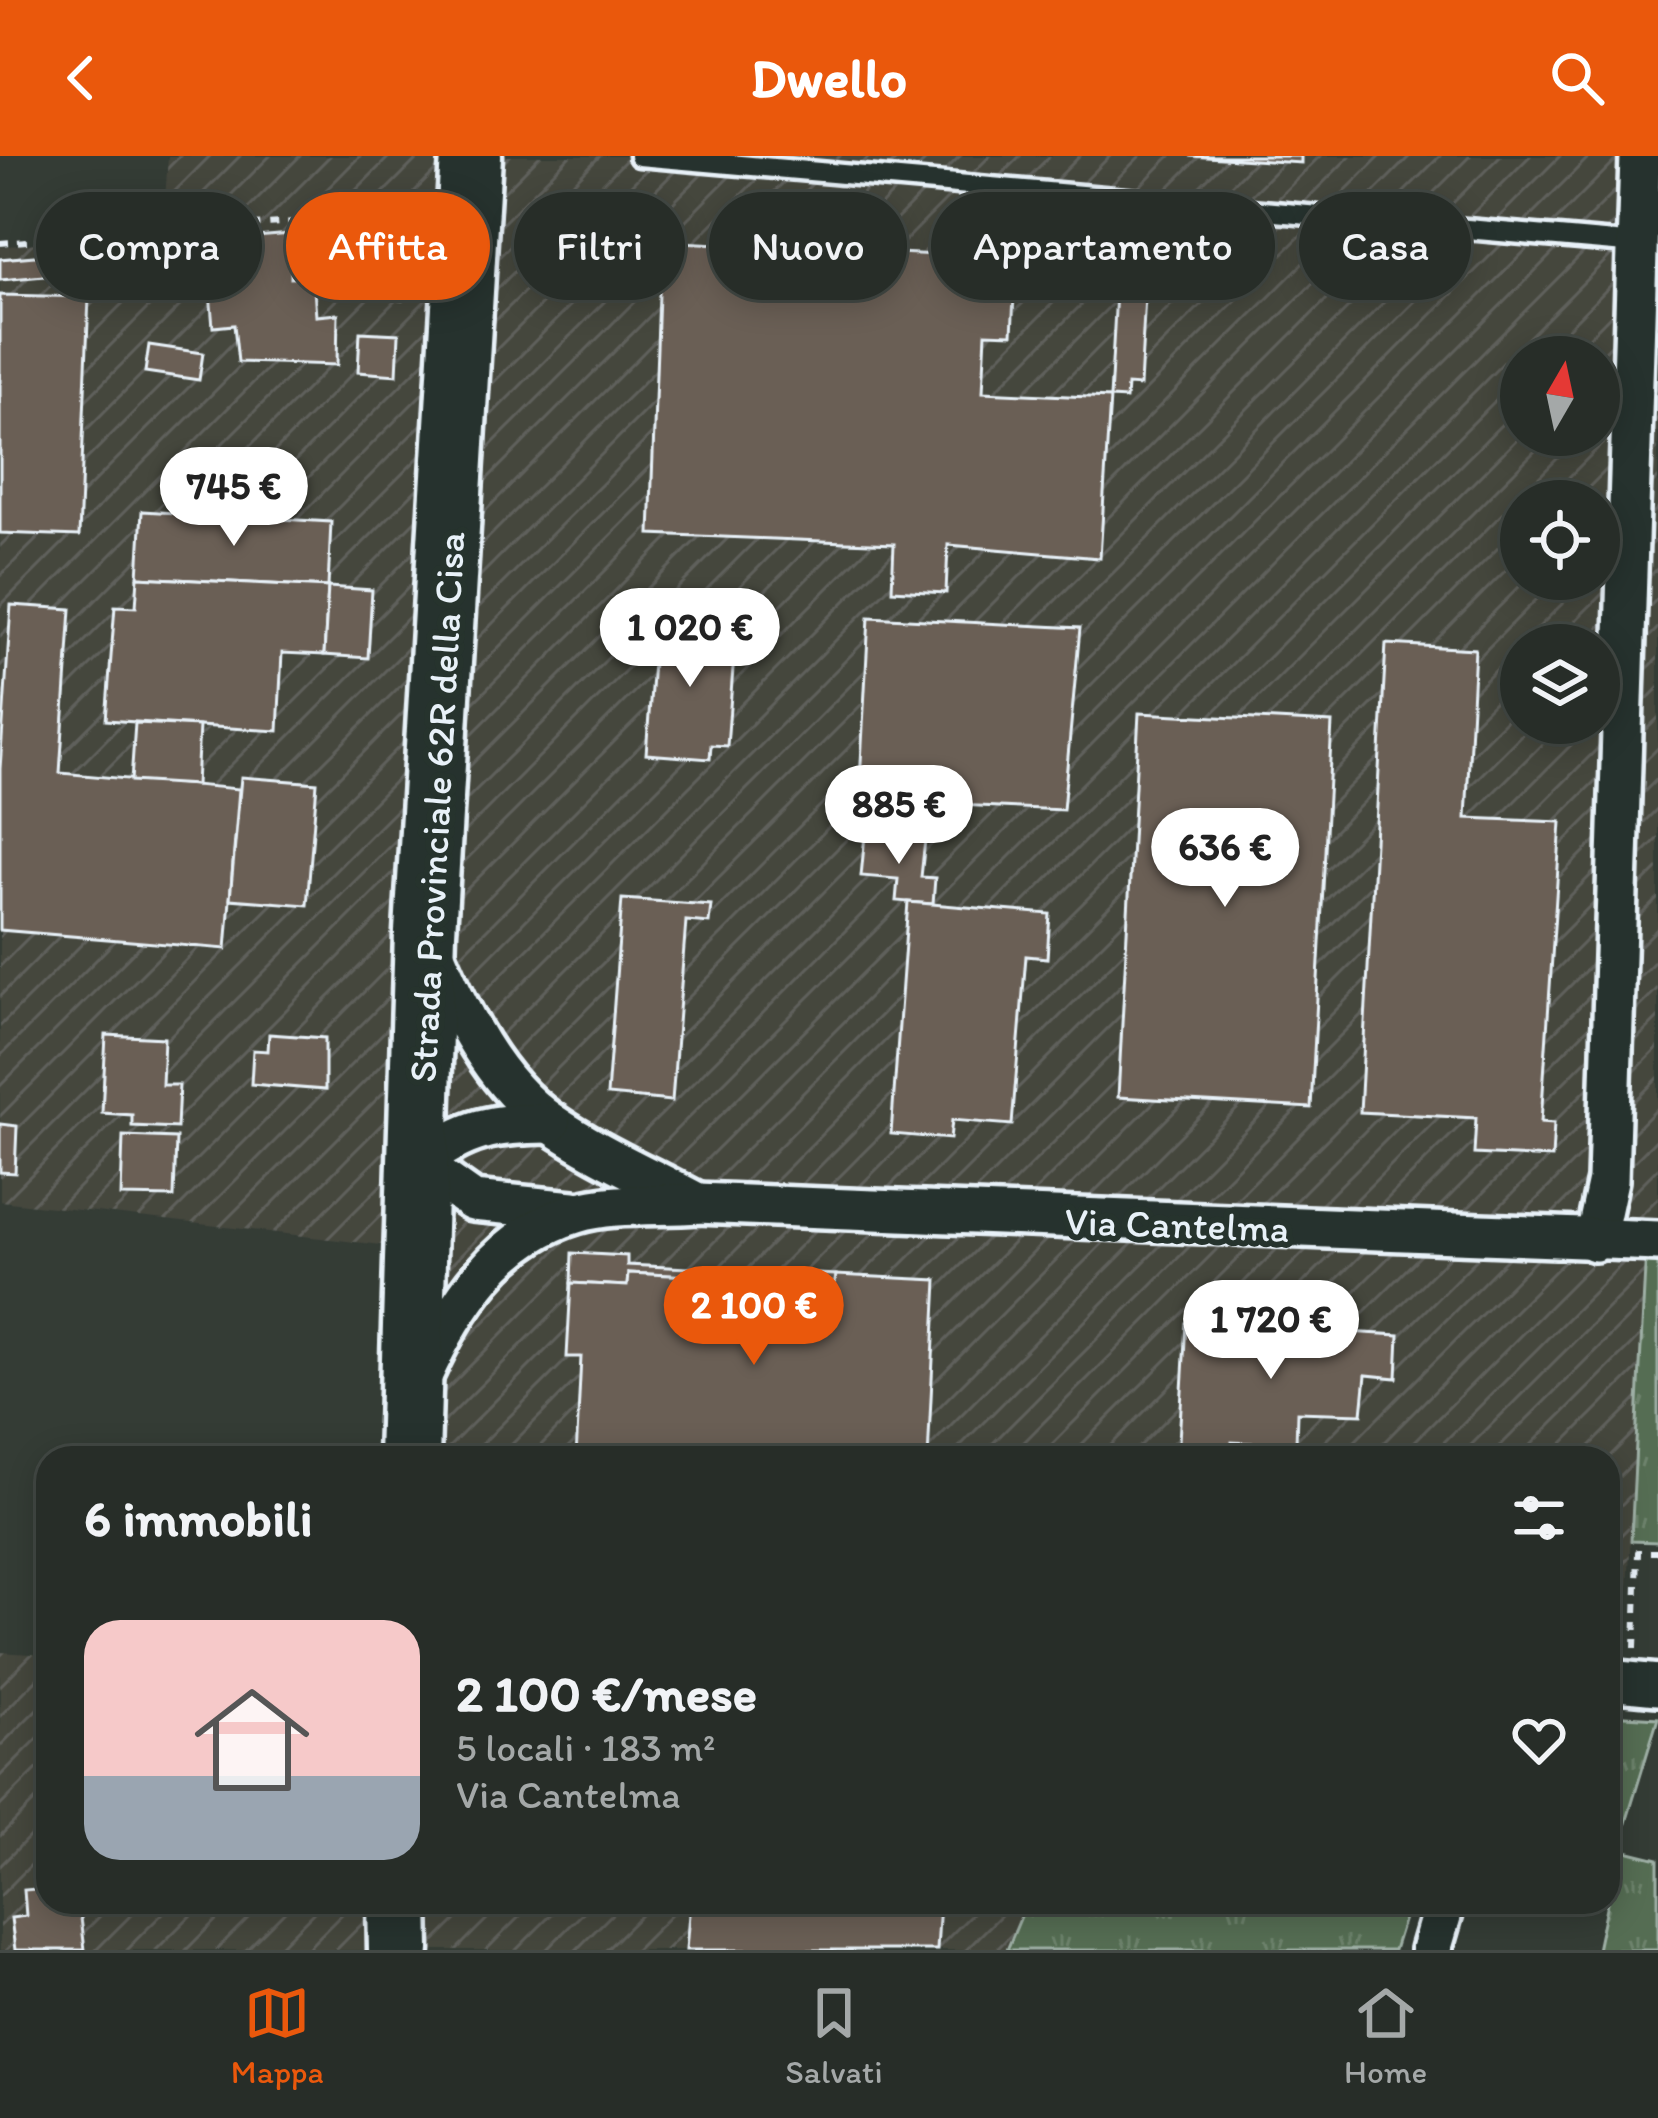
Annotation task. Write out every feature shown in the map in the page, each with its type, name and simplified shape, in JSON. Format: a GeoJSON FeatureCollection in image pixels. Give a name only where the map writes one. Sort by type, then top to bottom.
{"type":"FeatureCollection","features":[{"type":"Feature","properties":{"kind":"main road","name":"Strada Provinciale 62R della Cisa"},"geometry":{"type":"LineString","coordinates":[[410,1446],[425,932],[470,183]]}},
{"type":"Feature","properties":{"kind":"main road"},"geometry":{"type":"LineString","coordinates":[[398,1914],[399,1950]]}},
{"type":"Feature","properties":{"kind":"street"},"geometry":{"type":"LineString","coordinates":[[1595,1241],[1608,1180],[1640,156]]}},
{"type":"Feature","properties":{"kind":"street"},"geometry":{"type":"LineString","coordinates":[[425,932],[452,997],[514,1091],[550,1123],[697,1203]]}},
{"type":"Feature","properties":{"kind":"street"},"geometry":{"type":"LineString","coordinates":[[550,1123],[492,1124],[459,1134],[419,1163],[473,1201],[578,1212]]}},
{"type":"Feature","properties":{"kind":"street","name":"Via Cantelma"},"geometry":{"type":"LineString","coordinates":[[578,1212],[697,1203],[1658,1241]]}},
{"type":"Feature","properties":{"kind":"street"},"geometry":{"type":"LineString","coordinates":[[412,1397],[472,1286],[533,1232],[578,1212]]}},
{"type":"Feature","properties":{"kind":"street"},"geometry":{"type":"LineString","coordinates":[[1431,1950],[1442,1914]]}},
{"type":"Feature","properties":{"kind":"lane"},"geometry":{"type":"LineString","coordinates":[[639,156],[1637,244]]}},
{"type":"Feature","properties":{"kind":"lane"},"geometry":{"type":"LineString","coordinates":[[1640,1677],[1658,1663]]}},
{"type":"Feature","properties":{"kind":"path"},"geometry":{"type":"LineString","coordinates":[[0,243],[470,183]]}},
{"type":"Feature","properties":{"kind":"path"},"geometry":{"type":"LineString","coordinates":[[1640,1677],[1638,1552],[1658,1552]]}},
{"type":"Feature","properties":{"kind":"shaded area"},"geometry":{"type":"Polygon","coordinates":[[[168,156],[1618,156],[1615,234],[1658,237],[1658,1249],[1646,1250],[1625,1646],[1620,1646],[1620,1446],[404,1446],[415,1249],[0,1201],[0,247],[36,243],[36,300],[262,300],[262,192],[166,192],[168,156]]]}},
{"type":"Feature","properties":{"kind":"shaded area"},"geometry":{"type":"Polygon","coordinates":[[[0,1652],[36,1654],[36,1914],[1022,1914],[1007,1950],[0,1950],[0,1652]]]}},
{"type":"Feature","properties":{"kind":"green space"},"geometry":{"type":"Polygon","coordinates":[[[1646,1249],[1658,1249],[1658,1542],[1631,1541],[1646,1249]]]}},
{"type":"Feature","properties":{"kind":"green space"},"geometry":{"type":"Polygon","coordinates":[[[1620,1716],[1658,1718],[1620,1842],[1620,1716]]]}},
{"type":"Feature","properties":{"kind":"green space"},"geometry":{"type":"Polygon","coordinates":[[[1620,1850],[1658,1859],[1658,1950],[1597,1950],[1605,1914],[1620,1914],[1620,1850]]]}},
{"type":"Feature","properties":{"kind":"green space"},"geometry":{"type":"Polygon","coordinates":[[[1022,1914],[1405,1914],[1394,1950],[1007,1950],[1022,1914]]]}},
{"type":"Feature","properties":{"kind":"building"},"geometry":{"type":"Polygon","coordinates":[[[1190,156],[1301,156],[1301,163],[1190,156]]]}},
{"type":"Feature","properties":{"kind":"building"},"geometry":{"type":"Polygon","coordinates":[[[286,235],[286,300],[315,300],[316,316],[338,314],[337,365],[238,362],[234,325],[213,327],[211,300],[262,300],[262,237],[286,235]]]}},
{"type":"Feature","properties":{"kind":"building"},"geometry":{"type":"Polygon","coordinates":[[[685,242],[709,243],[709,300],[907,300],[907,253],[931,255],[931,300],[1014,300],[1012,334],[986,333],[983,392],[1110,398],[1100,558],[948,545],[946,593],[892,590],[894,544],[650,534],[659,300],[685,300],[685,242]]]}},
{"type":"Feature","properties":{"kind":"building"},"geometry":{"type":"Polygon","coordinates":[[[36,256],[36,277],[0,280],[0,259],[36,256]]]}},
{"type":"Feature","properties":{"kind":"building"},"geometry":{"type":"Polygon","coordinates":[[[0,295],[89,300],[79,536],[0,533],[0,295]]]}},
{"type":"Feature","properties":{"kind":"building"},"geometry":{"type":"Polygon","coordinates":[[[1116,300],[1145,300],[1140,386],[1127,385],[1126,399],[1110,398],[1116,300]]]}},
{"type":"Feature","properties":{"kind":"building"},"geometry":{"type":"Polygon","coordinates":[[[360,332],[399,334],[397,375],[358,372],[360,332]]]}},
{"type":"Feature","properties":{"kind":"building"},"geometry":{"type":"Polygon","coordinates":[[[149,345],[203,353],[199,380],[145,372],[149,345]]]}},
{"type":"Feature","properties":{"kind":"building"},"geometry":{"type":"Polygon","coordinates":[[[142,511],[331,522],[328,587],[138,577],[142,511]]]}},
{"type":"Feature","properties":{"kind":"building"},"geometry":{"type":"Polygon","coordinates":[[[138,577],[328,587],[324,655],[282,653],[278,731],[106,720],[115,606],[136,607],[138,577]]]}},
{"type":"Feature","properties":{"kind":"building"},"geometry":{"type":"Polygon","coordinates":[[[328,587],[372,590],[368,658],[324,655],[328,587]]]}},
{"type":"Feature","properties":{"kind":"building"},"geometry":{"type":"Polygon","coordinates":[[[11,605],[71,609],[60,773],[239,789],[226,949],[0,930],[0,769],[11,605]]]}},
{"type":"Feature","properties":{"kind":"building"},"geometry":{"type":"Polygon","coordinates":[[[869,617],[1080,628],[1063,810],[916,803],[915,821],[858,818],[869,617]]]}},
{"type":"Feature","properties":{"kind":"building"},"geometry":{"type":"Polygon","coordinates":[[[656,623],[736,630],[727,746],[711,745],[710,759],[646,754],[656,623]]]}},
{"type":"Feature","properties":{"kind":"building"},"geometry":{"type":"Polygon","coordinates":[[[1386,644],[1475,649],[1466,818],[1561,822],[1541,1122],[1554,1123],[1552,1158],[1474,1154],[1476,1118],[1360,1112],[1386,644]]]}},
{"type":"Feature","properties":{"kind":"building"},"geometry":{"type":"Polygon","coordinates":[[[1139,713],[1332,723],[1311,1108],[1118,1097],[1139,713]]]}},
{"type":"Feature","properties":{"kind":"building"},"geometry":{"type":"Polygon","coordinates":[[[135,723],[199,726],[196,785],[131,781],[135,723]]]}},
{"type":"Feature","properties":{"kind":"building"},"geometry":{"type":"Polygon","coordinates":[[[241,777],[317,783],[307,905],[230,899],[241,777]]]}},
{"type":"Feature","properties":{"kind":"building"},"geometry":{"type":"Polygon","coordinates":[[[865,835],[925,840],[921,877],[935,878],[933,904],[896,901],[898,879],[861,876],[865,835]]]}},
{"type":"Feature","properties":{"kind":"building"},"geometry":{"type":"Polygon","coordinates":[[[622,899],[711,905],[709,923],[686,921],[672,1101],[607,1095],[622,899]]]}},
{"type":"Feature","properties":{"kind":"building"},"geometry":{"type":"Polygon","coordinates":[[[908,902],[1050,914],[1047,958],[1026,956],[1012,1125],[952,1120],[950,1139],[891,1134],[908,902]]]}},
{"type":"Feature","properties":{"kind":"building"},"geometry":{"type":"Polygon","coordinates":[[[269,1034],[325,1038],[325,1090],[251,1084],[253,1050],[268,1051],[269,1034]]]}},
{"type":"Feature","properties":{"kind":"building"},"geometry":{"type":"Polygon","coordinates":[[[106,1035],[164,1038],[162,1085],[179,1085],[177,1128],[132,1126],[132,1115],[102,1113],[106,1035]]]}},
{"type":"Feature","properties":{"kind":"building"},"geometry":{"type":"Polygon","coordinates":[[[0,1124],[17,1126],[15,1173],[0,1172],[0,1124]]]}},
{"type":"Feature","properties":{"kind":"building"},"geometry":{"type":"Polygon","coordinates":[[[123,1136],[176,1138],[174,1197],[121,1196],[123,1136]]]}},
{"type":"Feature","properties":{"kind":"building"},"geometry":{"type":"Polygon","coordinates":[[[572,1253],[627,1256],[627,1265],[836,1275],[835,1283],[628,1273],[627,1286],[571,1283],[572,1253]]]}},
{"type":"Feature","properties":{"kind":"building"},"geometry":{"type":"Polygon","coordinates":[[[628,1273],[835,1283],[836,1275],[937,1280],[929,1446],[577,1446],[581,1357],[567,1357],[571,1283],[627,1286],[628,1273]]]}},
{"type":"Feature","properties":{"kind":"building"},"geometry":{"type":"Polygon","coordinates":[[[1186,1323],[1399,1335],[1397,1378],[1366,1375],[1362,1414],[1297,1412],[1296,1445],[1179,1446],[1186,1323]]]}},
{"type":"Feature","properties":{"kind":"building"},"geometry":{"type":"Polygon","coordinates":[[[36,1889],[36,1914],[80,1914],[85,1950],[15,1950],[11,1918],[26,1916],[24,1890],[36,1889]]]}},
{"type":"Feature","properties":{"kind":"building"},"geometry":{"type":"Polygon","coordinates":[[[689,1914],[939,1914],[937,1950],[686,1950],[689,1914]]]}}]}
